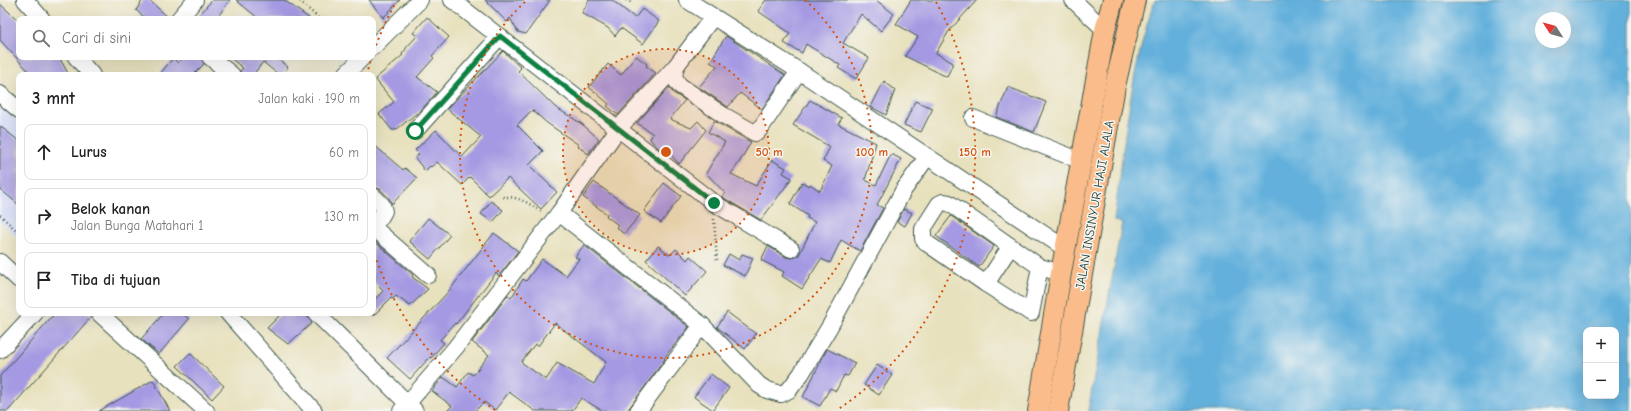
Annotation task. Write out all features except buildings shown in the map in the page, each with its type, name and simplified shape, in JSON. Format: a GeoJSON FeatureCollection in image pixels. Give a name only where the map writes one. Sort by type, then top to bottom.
{"type":"FeatureCollection","features":[{"type":"Feature","properties":{"kind":"main road","name":"JALAN INSINYUR HAJI ALALA"},"geometry":{"type":"LineString","coordinates":[[1038,411],[1081,161],[1105,30],[1113,0]]}},
{"type":"Feature","properties":{"kind":"main road","name":"JALAN INSINYUR HAJI ALALA"},"geometry":{"type":"LineString","coordinates":[[1058,411],[1115,86],[1135,0]]}},
{"type":"Feature","properties":{"kind":"street"},"geometry":{"type":"LineString","coordinates":[[25,0],[39,16]]}},
{"type":"Feature","properties":{"kind":"street"},"geometry":{"type":"LineString","coordinates":[[182,16],[195,0]]}},
{"type":"Feature","properties":{"kind":"street"},"geometry":{"type":"LineString","coordinates":[[376,44],[420,0]]}},
{"type":"Feature","properties":{"kind":"street"},"geometry":{"type":"LineString","coordinates":[[452,0],[714,203],[791,249]]}},
{"type":"Feature","properties":{"kind":"street"},"geometry":{"type":"LineString","coordinates":[[687,0],[799,71],[1066,249]]}},
{"type":"Feature","properties":{"kind":"street"},"geometry":{"type":"LineString","coordinates":[[1073,0],[1105,30]]}},
{"type":"Feature","properties":{"kind":"street"},"geometry":{"type":"LineString","coordinates":[[319,316],[408,409],[556,216],[618,130],[676,66],[713,17]]}},
{"type":"Feature","properties":{"kind":"street"},"geometry":{"type":"LineString","coordinates":[[415,131],[500,36]]}},
{"type":"Feature","properties":{"kind":"street"},"geometry":{"type":"LineString","coordinates":[[79,60],[89,72]]}},
{"type":"Feature","properties":{"kind":"street"},"geometry":{"type":"LineString","coordinates":[[214,60],[228,72]]}},
{"type":"Feature","properties":{"kind":"street"},"geometry":{"type":"LineString","coordinates":[[348,72],[360,60]]}},
{"type":"Feature","properties":{"kind":"street"},"geometry":{"type":"LineString","coordinates":[[676,66],[674,77],[679,85],[723,115],[755,133],[799,71]]}},
{"type":"Feature","properties":{"kind":"street"},"geometry":{"type":"LineString","coordinates":[[0,94],[16,107]]}},
{"type":"Feature","properties":{"kind":"street"},"geometry":{"type":"LineString","coordinates":[[973,118],[1081,161]]}},
{"type":"Feature","properties":{"kind":"street"},"geometry":{"type":"LineString","coordinates":[[556,216],[702,325],[759,385],[774,393],[781,394],[786,392],[800,374],[830,326],[903,192],[927,157]]}},
{"type":"Feature","properties":{"kind":"street"},"geometry":{"type":"LineString","coordinates":[[376,199],[382,205],[384,211],[376,223]]}},
{"type":"Feature","properties":{"kind":"street"},"geometry":{"type":"LineString","coordinates":[[1052,324],[1031,313],[986,284],[928,244],[923,239],[923,229],[939,204],[943,202],[949,203],[1040,267],[1061,273]]}},
{"type":"Feature","properties":{"kind":"street"},"geometry":{"type":"LineString","coordinates":[[376,229],[428,275]]}},
{"type":"Feature","properties":{"kind":"street"},"geometry":{"type":"LineString","coordinates":[[986,284],[1010,247]]}},
{"type":"Feature","properties":{"kind":"street"},"geometry":{"type":"LineString","coordinates":[[0,262],[16,277]]}},
{"type":"Feature","properties":{"kind":"street"},"geometry":{"type":"LineString","coordinates":[[1031,313],[1040,267]]}},
{"type":"Feature","properties":{"kind":"street"},"geometry":{"type":"LineString","coordinates":[[0,350],[32,316]]}},
{"type":"Feature","properties":{"kind":"street"},"geometry":{"type":"LineString","coordinates":[[102,316],[206,411]]}},
{"type":"Feature","properties":{"kind":"street"},"geometry":{"type":"LineString","coordinates":[[231,316],[314,411]]}},
{"type":"Feature","properties":{"kind":"street"},"geometry":{"type":"LineString","coordinates":[[638,411],[702,325]]}},
{"type":"Feature","properties":{"kind":"path"},"geometry":{"type":"LineString","coordinates":[[300,0],[316,16]]}},
{"type":"Feature","properties":{"kind":"path"},"geometry":{"type":"LineString","coordinates":[[626,0],[632,3]]}},
{"type":"Feature","properties":{"kind":"path"},"geometry":{"type":"LineString","coordinates":[[503,196],[516,197],[556,216]]}},
{"type":"Feature","properties":{"kind":"path"},"geometry":{"type":"LineString","coordinates":[[714,203],[717,261]]}},
{"type":"Feature","properties":{"kind":"path"},"geometry":{"type":"LineString","coordinates":[[0,215],[16,230]]}},
{"type":"Feature","properties":{"kind":"shaded area"},"geometry":{"type":"Polygon","coordinates":[[[0,106],[16,119],[16,236],[0,222],[0,106]]]}},
{"type":"Feature","properties":{"kind":"water"},"geometry":{"type":"Polygon","coordinates":[[[1155,0],[1631,0],[1631,411],[1088,411],[1122,223],[1114,221],[1129,109],[1139,54],[1155,0]]]}},
{"type":"Feature","properties":{"kind":"route"},"geometry":{"type":"LineString","coordinates":[[415,131],[500,36],[618,130],[714,203]]}}]}
